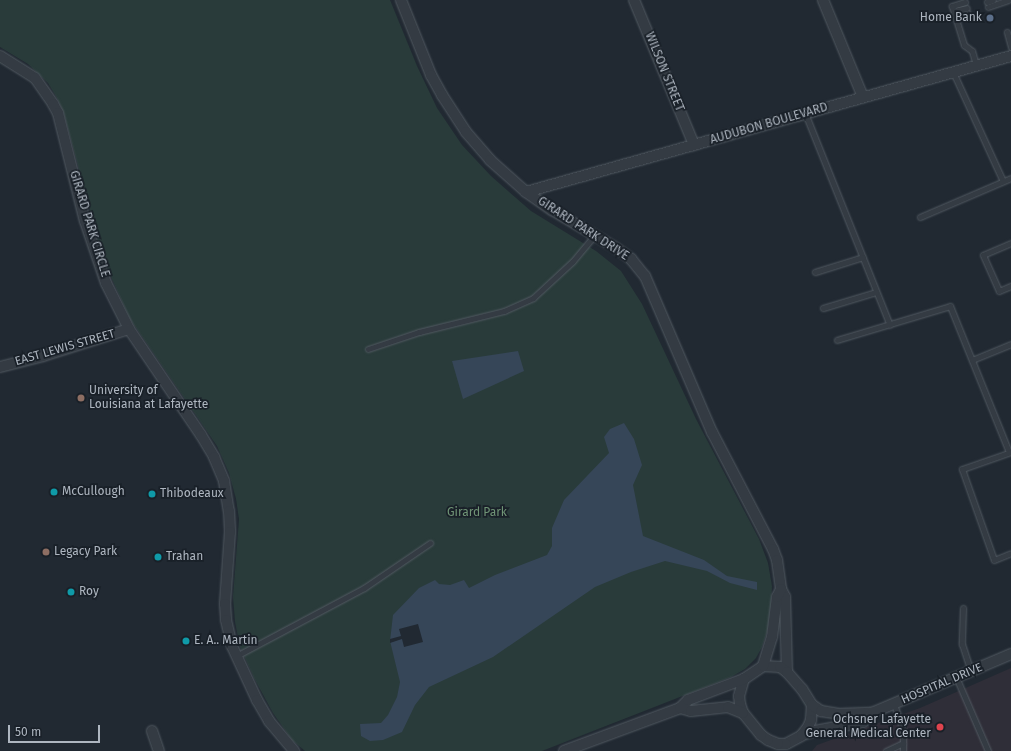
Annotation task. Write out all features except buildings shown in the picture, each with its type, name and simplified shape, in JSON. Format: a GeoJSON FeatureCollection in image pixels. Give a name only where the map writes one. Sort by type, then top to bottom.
{"type":"FeatureCollection","features":[{"type":"Feature","properties":{"kind":"street","name":"GIRARD PARK DRIVE"},"geometry":{"type":"LineString","coordinates":[[401,0],[431,75],[462,126],[490,160],[526,192],[569,222],[616,248],[631,259],[645,276],[712,432],[770,541],[777,560],[781,589],[785,597],[787,672]]}},
{"type":"Feature","properties":{"kind":"street","name":"WILSON STREET"},"geometry":{"type":"LineString","coordinates":[[634,0],[694,145]]}},
{"type":"Feature","properties":{"kind":"street"},"geometry":{"type":"LineString","coordinates":[[823,0],[863,97]]}},
{"type":"Feature","properties":{"kind":"street","name":"GIRARD PARK CIRCLE"},"geometry":{"type":"LineString","coordinates":[[0,56],[35,78],[53,104],[60,121],[95,253],[106,283],[129,329],[201,435],[214,457],[224,481],[229,510],[230,532],[225,604],[226,620],[236,656],[257,700],[269,721],[294,751]]}},
{"type":"Feature","properties":{"kind":"street","name":"AUDUBON BOULEVARD"},"geometry":{"type":"LineString","coordinates":[[526,192],[1011,56]]}},
{"type":"Feature","properties":{"kind":"street","name":"EAST LEWIS STREET"},"geometry":{"type":"LineString","coordinates":[[0,367],[129,329]]}},
{"type":"Feature","properties":{"kind":"street","name":"GIRARD PARK DRIVE"},"geometry":{"type":"LineString","coordinates":[[763,666],[772,637],[777,596],[781,589]]}},
{"type":"Feature","properties":{"kind":"street","name":"HOSPITAL DRIVE"},"geometry":{"type":"LineString","coordinates":[[812,705],[821,711],[838,714],[872,713],[1011,654]]}},
{"type":"Feature","properties":{"kind":"street"},"geometry":{"type":"LineString","coordinates":[[564,751],[680,708],[688,700],[744,679],[756,669],[763,666],[780,667],[787,672],[802,689],[812,705],[811,720],[808,727],[795,743],[778,744],[768,740],[761,735],[743,713],[739,696],[744,679]]}},
{"type":"Feature","properties":{"kind":"street"},"geometry":{"type":"LineString","coordinates":[[680,708],[691,711],[728,708],[743,713]]}},
{"type":"Feature","properties":{"kind":"street","name":"HOSPITAL DRIVE"},"geometry":{"type":"LineString","coordinates":[[795,743],[816,731],[863,722],[872,713]]}},
{"type":"Feature","properties":{"kind":"street"},"geometry":{"type":"LineString","coordinates":[[152,731],[159,751]]}},
{"type":"Feature","properties":{"kind":"street"},"geometry":{"type":"LineString","coordinates":[[768,740],[774,751]]}},
{"type":"Feature","properties":{"kind":"lane"},"geometry":{"type":"LineString","coordinates":[[993,0],[988,4],[1008,0]]}},
{"type":"Feature","properties":{"kind":"lane"},"geometry":{"type":"LineString","coordinates":[[955,14],[967,8],[952,6],[964,45],[972,51],[976,65]]}},
{"type":"Feature","properties":{"kind":"lane"},"geometry":{"type":"LineString","coordinates":[[1007,32],[1011,47]]}},
{"type":"Feature","properties":{"kind":"lane"},"geometry":{"type":"LineString","coordinates":[[953,72],[1002,182]]}},
{"type":"Feature","properties":{"kind":"lane"},"geometry":{"type":"LineString","coordinates":[[805,113],[890,325]]}},
{"type":"Feature","properties":{"kind":"lane"},"geometry":{"type":"LineString","coordinates":[[920,217],[1011,178]]}},
{"type":"Feature","properties":{"kind":"lane"},"geometry":{"type":"LineString","coordinates":[[368,350],[419,332],[504,311],[533,298],[573,261],[594,236]]}},
{"type":"Feature","properties":{"kind":"lane"},"geometry":{"type":"LineString","coordinates":[[1011,243],[983,255],[999,291],[1011,286]]}},
{"type":"Feature","properties":{"kind":"lane"},"geometry":{"type":"LineString","coordinates":[[814,272],[863,257]]}},
{"type":"Feature","properties":{"kind":"lane"},"geometry":{"type":"LineString","coordinates":[[823,308],[876,292]]}},
{"type":"Feature","properties":{"kind":"lane"},"geometry":{"type":"LineString","coordinates":[[837,340],[950,306],[1010,452],[962,469],[994,560],[1011,553]]}},
{"type":"Feature","properties":{"kind":"lane"},"geometry":{"type":"LineString","coordinates":[[972,360],[1011,344]]}},
{"type":"Feature","properties":{"kind":"lane"},"geometry":{"type":"LineString","coordinates":[[236,656],[364,588],[430,543]]}},
{"type":"Feature","properties":{"kind":"lane"},"geometry":{"type":"LineString","coordinates":[[963,608],[962,644],[971,671]]}},
{"type":"Feature","properties":{"kind":"lane"},"geometry":{"type":"LineString","coordinates":[[956,677],[988,751]]}},
{"type":"Feature","properties":{"kind":"lane"},"geometry":{"type":"LineString","coordinates":[[894,704],[903,730],[903,751]]}},
{"type":"Feature","properties":{"kind":"lane"},"geometry":{"type":"LineString","coordinates":[[886,751],[903,743]]}},
{"type":"Feature","properties":{"kind":"shaded area","name":"Ochsner Lafayette General Medical Center"},"geometry":{"type":"Polygon","coordinates":[[[1011,668],[1011,751],[812,751],[817,745],[920,708],[1011,668]]]}},
{"type":"Feature","properties":{"kind":"green space","name":"Girard Park"},"geometry":{"type":"Polygon","coordinates":[[[0,0],[390,0],[417,66],[437,108],[462,145],[491,176],[531,211],[596,251],[621,271],[642,304],[696,419],[759,539],[768,563],[772,586],[771,607],[768,629],[762,647],[756,658],[745,669],[731,677],[542,751],[305,751],[292,740],[273,713],[254,678],[240,647],[235,622],[233,597],[239,519],[236,499],[229,473],[217,446],[130,319],[112,279],[98,240],[64,114],[57,98],[48,83],[28,64],[0,47],[0,0]]]}},
{"type":"Feature","properties":{"kind":"water"},"geometry":{"type":"Polygon","coordinates":[[[518,351],[524,371],[463,399],[452,361],[518,351]]]}},
{"type":"Feature","properties":{"kind":"water"},"geometry":{"type":"Polygon","coordinates":[[[624,423],[634,439],[642,465],[633,485],[643,536],[704,560],[727,576],[757,582],[757,590],[730,583],[707,571],[665,561],[631,572],[595,587],[493,657],[429,687],[415,705],[402,732],[383,740],[370,741],[361,736],[360,724],[381,723],[388,715],[397,697],[400,682],[390,641],[393,615],[419,588],[435,580],[439,584],[450,585],[464,580],[469,588],[495,575],[547,555],[552,546],[552,528],[564,500],[609,453],[604,437],[610,429],[624,423]]]}},
{"type":"Feature","properties":{"kind":"pier"},"geometry":{"type":"Polygon","coordinates":[[[418,624],[423,642],[404,647],[402,639],[390,643],[390,639],[401,636],[399,629],[418,624]]]}},
{"type":"Feature","properties":{"kind":"place","name":"Home Bank"},"geometry":{"type":"Point","coordinates":[990,18]}},
{"type":"Feature","properties":{"kind":"place","name":"University of Louisiana at Lafayette"},"geometry":{"type":"Point","coordinates":[81,398]}},
{"type":"Feature","properties":{"kind":"place","name":"McCullough"},"geometry":{"type":"Point","coordinates":[54,492]}},
{"type":"Feature","properties":{"kind":"place","name":"Thibodeaux"},"geometry":{"type":"Point","coordinates":[152,494]}},
{"type":"Feature","properties":{"kind":"place","name":"Legacy Park"},"geometry":{"type":"Point","coordinates":[46,552]}},
{"type":"Feature","properties":{"kind":"place","name":"Trahan"},"geometry":{"type":"Point","coordinates":[158,557]}},
{"type":"Feature","properties":{"kind":"place","name":"Roy"},"geometry":{"type":"Point","coordinates":[71,592]}},
{"type":"Feature","properties":{"kind":"place","name":"E. A.. Martin"},"geometry":{"type":"Point","coordinates":[186,641]}},
{"type":"Feature","properties":{"kind":"place","name":"Ochsner Lafayette General Medical Center"},"geometry":{"type":"Point","coordinates":[940,727]}}]}
